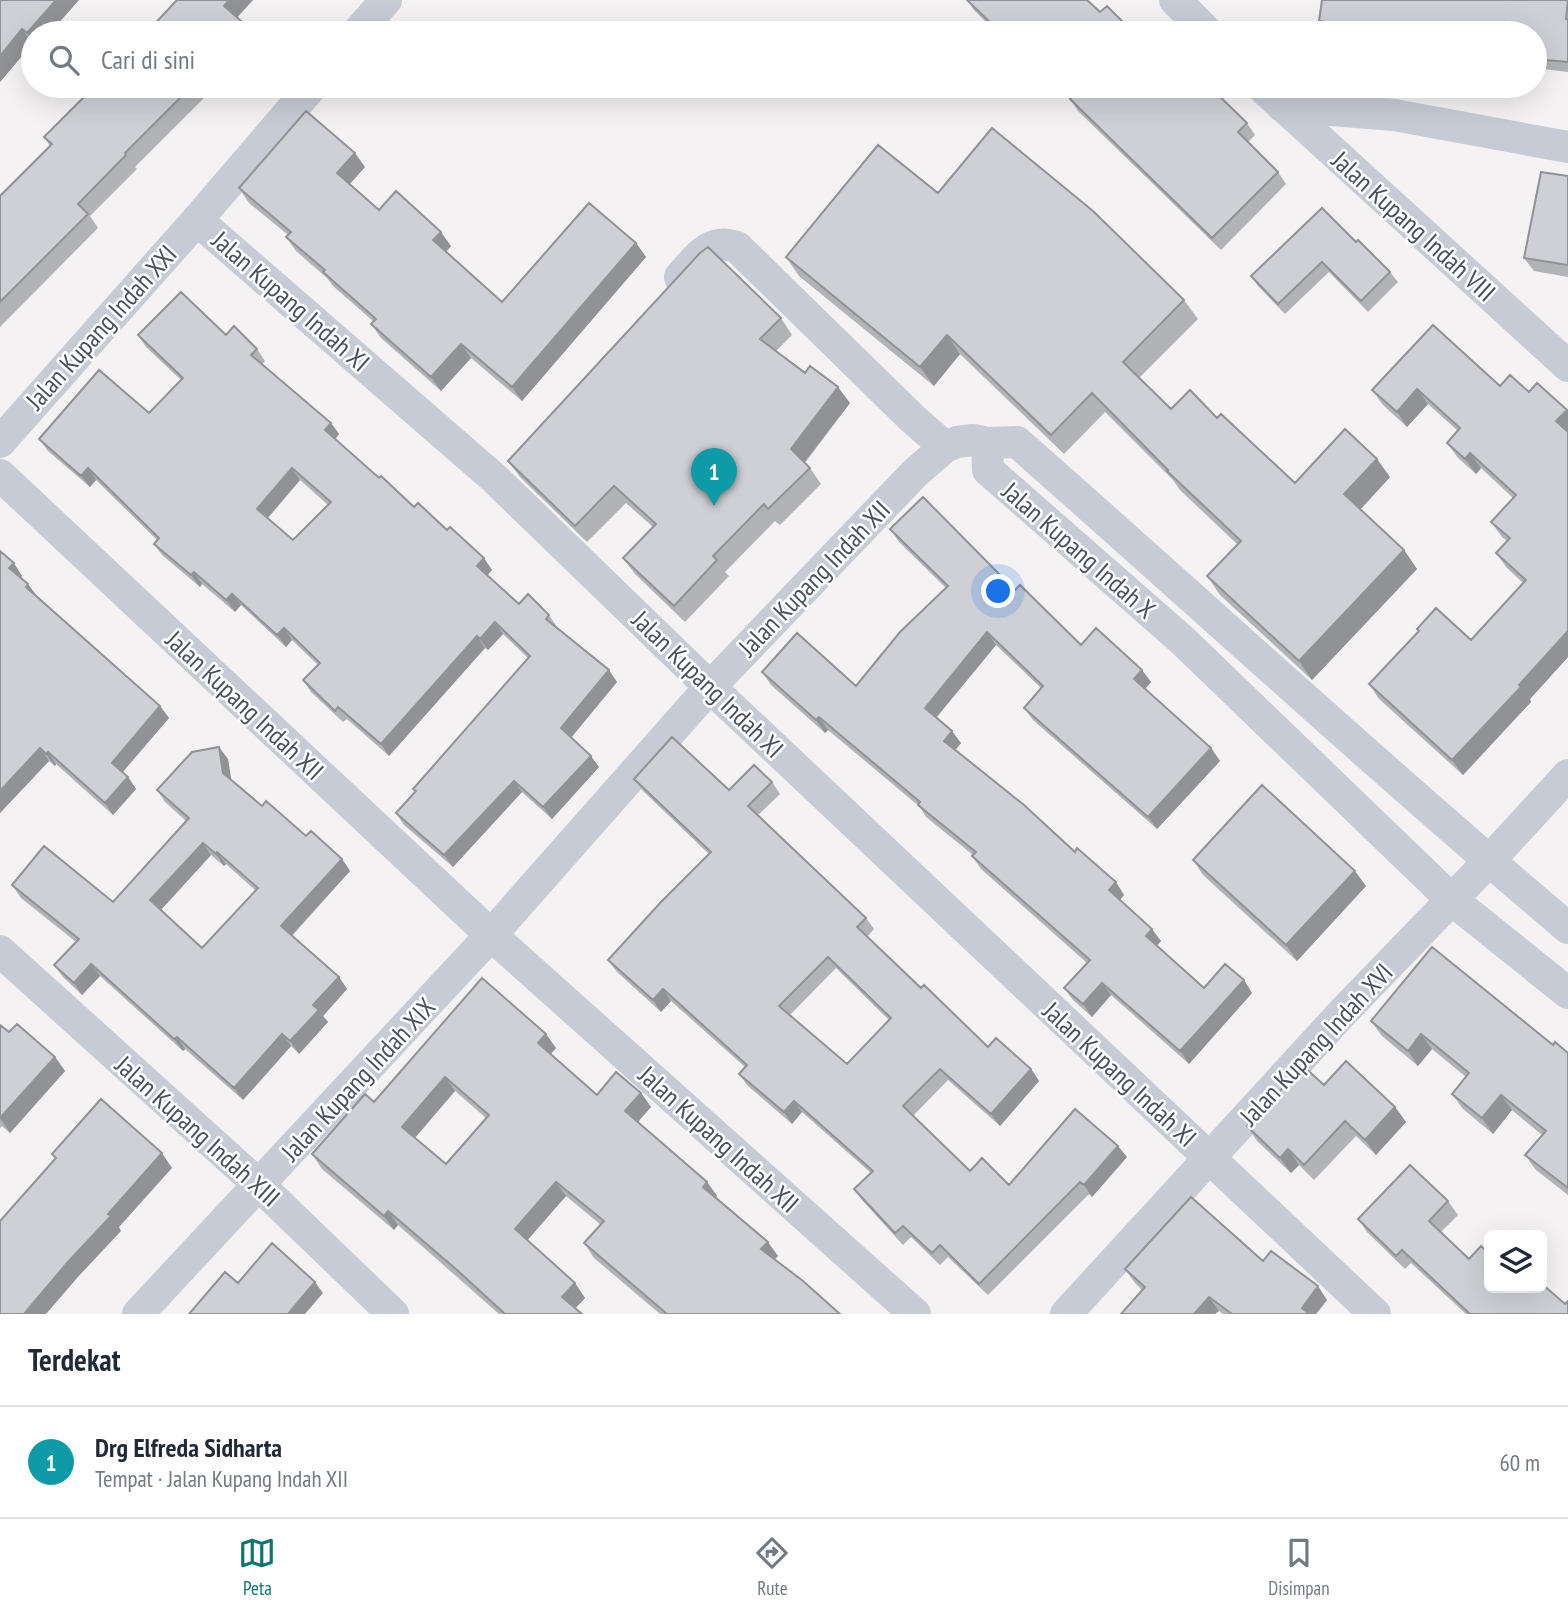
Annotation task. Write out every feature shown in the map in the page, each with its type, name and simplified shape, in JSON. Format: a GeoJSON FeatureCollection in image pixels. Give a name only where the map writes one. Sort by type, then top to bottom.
{"type":"FeatureCollection","features":[{"type":"Feature","properties":{"kind":"street"},"geometry":{"type":"LineString","coordinates":[[368,21],[386,0]]}},
{"type":"Feature","properties":{"kind":"street"},"geometry":{"type":"LineString","coordinates":[[1175,0],[1196,21]]}},
{"type":"Feature","properties":{"kind":"street","name":"Jalan Kupang Indah XXI"},"geometry":{"type":"LineString","coordinates":[[0,442],[302,98]]}},
{"type":"Feature","properties":{"kind":"street","name":"Jalan Kupang Indah VIII"},"geometry":{"type":"LineString","coordinates":[[1274,98],[1568,366]]}},
{"type":"Feature","properties":{"kind":"street"},"geometry":{"type":"LineString","coordinates":[[1285,98],[1568,147]]}},
{"type":"Feature","properties":{"kind":"street","name":"Jalan Kupang Indah XI"},"geometry":{"type":"LineString","coordinates":[[197,220],[503,468],[710,687],[1376,1314]]}},
{"type":"Feature","properties":{"kind":"street"},"geometry":{"type":"LineString","coordinates":[[662,296],[699,256],[716,243],[737,247],[913,419],[946,447]]}},
{"type":"Feature","properties":{"kind":"street","name":"Jalan Kupang Indah XII"},"geometry":{"type":"LineString","coordinates":[[491,935],[710,687],[915,472],[946,447],[957,442],[973,440],[987,443]]}},
{"type":"Feature","properties":{"kind":"street","name":"Jalan Kupang Indah X"},"geometry":{"type":"LineString","coordinates":[[1568,928],[1017,442],[987,443],[988,470],[1182,640],[1452,900],[1568,993]]}},
{"type":"Feature","properties":{"kind":"street","name":"Jalan Kupang Indah XII"},"geometry":{"type":"LineString","coordinates":[[0,475],[491,935],[915,1314]]}},
{"type":"Feature","properties":{"kind":"street"},"geometry":{"type":"LineString","coordinates":[[1182,640],[1207,609]]}},
{"type":"Feature","properties":{"kind":"street"},"geometry":{"type":"LineString","coordinates":[[1303,759],[1337,727]]}},
{"type":"Feature","properties":{"kind":"street","name":"Jalan Kupang Indah XVI"},"geometry":{"type":"LineString","coordinates":[[1066,1314],[1345,1010],[1568,775]]}},
{"type":"Feature","properties":{"kind":"street","name":"Jalan Kupang Indah XIX"},"geometry":{"type":"LineString","coordinates":[[138,1314],[491,935]]}},
{"type":"Feature","properties":{"kind":"street","name":"Jalan Kupang Indah XIII"},"geometry":{"type":"LineString","coordinates":[[0,951],[259,1185],[393,1314]]}},
{"type":"Feature","properties":{"kind":"building"},"geometry":{"type":"Polygon","coordinates":[[[0,0],[56,0],[38,21],[21,21],[21,30],[0,56],[0,0]]]}},
{"type":"Feature","properties":{"kind":"building"},"geometry":{"type":"Polygon","coordinates":[[[177,0],[229,0],[224,6],[241,21],[157,21],[177,0]]]}},
{"type":"Feature","properties":{"kind":"building"},"geometry":{"type":"Polygon","coordinates":[[[967,0],[1087,0],[1100,12],[1107,6],[1122,21],[989,21],[967,0]]]}},
{"type":"Feature","properties":{"kind":"building"},"geometry":{"type":"Polygon","coordinates":[[[1322,0],[1568,0],[1568,62],[1547,60],[1547,21],[1319,21],[1322,0]]]}},
{"type":"Feature","properties":{"kind":"building"},"geometry":{"type":"Polygon","coordinates":[[[83,98],[180,98],[78,204],[88,214],[0,302],[0,196],[52,144],[44,137],[83,98]]]}},
{"type":"Feature","properties":{"kind":"building"},"geometry":{"type":"Polygon","coordinates":[[[1221,98],[1247,123],[1238,132],[1278,172],[1212,238],[1070,99],[1221,98]]]}},
{"type":"Feature","properties":{"kind":"building"},"geometry":{"type":"Polygon","coordinates":[[[306,111],[355,153],[337,173],[379,210],[396,191],[441,232],[433,240],[502,302],[589,203],[636,243],[512,387],[461,344],[431,377],[371,324],[376,319],[286,237],[291,232],[239,188],[306,111]]]}},
{"type":"Feature","properties":{"kind":"building"},"geometry":{"type":"Polygon","coordinates":[[[992,128],[1093,211],[1184,300],[1123,362],[1171,409],[1190,390],[1217,418],[1221,414],[1295,483],[1345,429],[1377,459],[1344,494],[1404,550],[1299,661],[1207,576],[1241,541],[1167,471],[1092,393],[1051,435],[947,335],[920,367],[786,257],[878,145],[938,193],[992,128]]]}},
{"type":"Feature","properties":{"kind":"building"},"geometry":{"type":"Polygon","coordinates":[[[1541,172],[1568,176],[1568,265],[1524,258],[1541,172]]]}},
{"type":"Feature","properties":{"kind":"building"},"geometry":{"type":"Polygon","coordinates":[[[1322,208],[1390,272],[1361,301],[1322,262],[1278,304],[1251,276],[1322,208]]]}},
{"type":"Feature","properties":{"kind":"building"},"geometry":{"type":"Polygon","coordinates":[[[708,247],[781,318],[760,339],[805,373],[810,366],[838,387],[791,449],[810,468],[768,509],[764,504],[713,556],[717,560],[674,606],[623,558],[656,524],[614,486],[575,526],[508,461],[708,247]]]}},
{"type":"Feature","properties":{"kind":"building"},"geometry":{"type":"Polygon","coordinates":[[[181,292],[226,335],[234,326],[257,349],[251,355],[331,423],[325,430],[414,507],[418,503],[447,530],[450,527],[484,558],[477,566],[519,604],[528,594],[549,615],[546,619],[609,670],[561,728],[591,756],[543,807],[514,781],[444,855],[396,813],[416,791],[413,789],[530,656],[495,622],[480,639],[477,636],[381,744],[338,707],[335,711],[303,680],[320,663],[284,628],[277,635],[232,594],[226,600],[194,572],[191,575],[154,544],[159,538],[88,468],[81,476],[39,439],[99,370],[149,413],[183,378],[138,335],[181,292]],[[292,468],[257,509],[293,540],[331,502],[292,468]]]}},
{"type":"Feature","properties":{"kind":"building"},"geometry":{"type":"Polygon","coordinates":[[[1433,325],[1500,386],[1510,375],[1529,392],[1537,383],[1567,410],[1556,421],[1568,432],[1568,631],[1519,685],[1521,687],[1452,760],[1369,684],[1419,631],[1417,629],[1436,608],[1471,640],[1526,580],[1496,553],[1510,538],[1491,522],[1516,495],[1470,453],[1465,459],[1447,443],[1460,428],[1417,389],[1397,412],[1372,390],[1433,325]]]}},
{"type":"Feature","properties":{"kind":"building"},"geometry":{"type":"Polygon","coordinates":[[[923,497],[1015,590],[1020,585],[1081,645],[1096,628],[1142,670],[1134,679],[1211,748],[1148,817],[1024,708],[1043,686],[987,632],[925,708],[952,731],[944,741],[1024,805],[1075,852],[1077,848],[1116,882],[1109,890],[1152,929],[1146,936],[1204,988],[1225,964],[1244,980],[1180,1051],[1102,983],[1083,1004],[1064,988],[1090,960],[972,856],[976,852],[918,805],[920,802],[819,717],[816,720],[762,672],[797,633],[856,686],[900,632],[948,586],[890,529],[923,497]]]}},
{"type":"Feature","properties":{"kind":"building"},"geometry":{"type":"Polygon","coordinates":[[[0,551],[14,563],[9,568],[28,584],[26,587],[160,706],[112,763],[128,777],[105,803],[48,752],[46,754],[40,748],[0,791],[0,551]]]}},
{"type":"Feature","properties":{"kind":"building"},"geometry":{"type":"Polygon","coordinates":[[[672,737],[729,790],[754,765],[772,782],[748,806],[866,918],[857,927],[921,988],[924,985],[988,1047],[996,1038],[1031,1069],[991,1114],[940,1069],[903,1106],[970,1171],[982,1158],[1009,1185],[1075,1109],[1118,1146],[1084,1185],[1080,1182],[979,1284],[940,1245],[932,1253],[903,1226],[895,1233],[854,1189],[873,1171],[794,1101],[784,1112],[739,1074],[747,1065],[663,989],[653,1000],[608,960],[711,852],[634,779],[672,737]],[[828,957],[779,1006],[847,1064],[891,1018],[828,957]]]}},
{"type":"Feature","properties":{"kind":"building"},"geometry":{"type":"Polygon","coordinates":[[[219,747],[223,773],[262,806],[266,801],[306,836],[311,831],[342,859],[281,926],[339,977],[313,1005],[319,1010],[290,1041],[282,1034],[234,1088],[177,1037],[174,1039],[91,964],[74,983],[54,965],[79,939],[12,885],[44,846],[113,902],[189,818],[157,790],[192,752],[219,747]],[[203,843],[150,900],[202,948],[258,888],[217,852],[216,854],[203,843]]]}},
{"type":"Feature","properties":{"kind":"building"},"geometry":{"type":"Polygon","coordinates":[[[1262,785],[1355,871],[1286,945],[1193,860],[1262,785]]]}},
{"type":"Feature","properties":{"kind":"building"},"geometry":{"type":"Polygon","coordinates":[[[1432,947],[1553,1045],[1555,1042],[1568,1053],[1568,1188],[1525,1155],[1546,1131],[1501,1095],[1482,1118],[1452,1094],[1469,1073],[1421,1034],[1408,1051],[1371,1021],[1432,947]]]}},
{"type":"Feature","properties":{"kind":"building"},"geometry":{"type":"Polygon","coordinates":[[[482,978],[546,1034],[538,1043],[597,1095],[616,1072],[641,1093],[625,1111],[707,1182],[703,1187],[768,1242],[761,1249],[840,1314],[667,1314],[584,1243],[604,1221],[556,1182],[515,1229],[575,1283],[562,1297],[582,1314],[505,1314],[388,1211],[384,1216],[312,1154],[365,1094],[374,1102],[482,978]],[[445,1077],[402,1127],[446,1164],[489,1115],[445,1077]]]}},
{"type":"Feature","properties":{"kind":"building"},"geometry":{"type":"Polygon","coordinates":[[[17,1024],[55,1057],[0,1118],[0,1025],[9,1032],[17,1024]]]}},
{"type":"Feature","properties":{"kind":"building"},"geometry":{"type":"Polygon","coordinates":[[[1346,1061],[1395,1107],[1365,1140],[1345,1121],[1304,1165],[1288,1149],[1280,1158],[1247,1126],[1303,1066],[1324,1085],[1346,1061]]]}},
{"type":"Feature","properties":{"kind":"building"},"geometry":{"type":"Polygon","coordinates":[[[101,1099],[162,1153],[108,1214],[111,1216],[24,1314],[0,1314],[0,1221],[56,1158],[52,1154],[101,1099]]]}},
{"type":"Feature","properties":{"kind":"building"},"geometry":{"type":"Polygon","coordinates":[[[1410,1165],[1448,1201],[1429,1221],[1469,1259],[1481,1246],[1484,1249],[1484,1293],[1547,1293],[1547,1288],[1565,1304],[1568,1301],[1568,1314],[1470,1314],[1402,1250],[1396,1256],[1358,1219],[1410,1165]]]}},
{"type":"Feature","properties":{"kind":"building"},"geometry":{"type":"Polygon","coordinates":[[[1191,1197],[1263,1261],[1271,1251],[1318,1286],[1302,1308],[1309,1314],[1232,1314],[1209,1297],[1194,1314],[1121,1314],[1145,1287],[1125,1269],[1191,1197]]]}},
{"type":"Feature","properties":{"kind":"building"},"geometry":{"type":"Polygon","coordinates":[[[272,1243],[315,1282],[288,1314],[189,1314],[225,1272],[238,1283],[272,1243]]]}},
{"type":"Feature","properties":{"kind":"place","name":"Drg Elfreda Sidharta"},"geometry":{"type":"Point","coordinates":[714,506]}}]}
